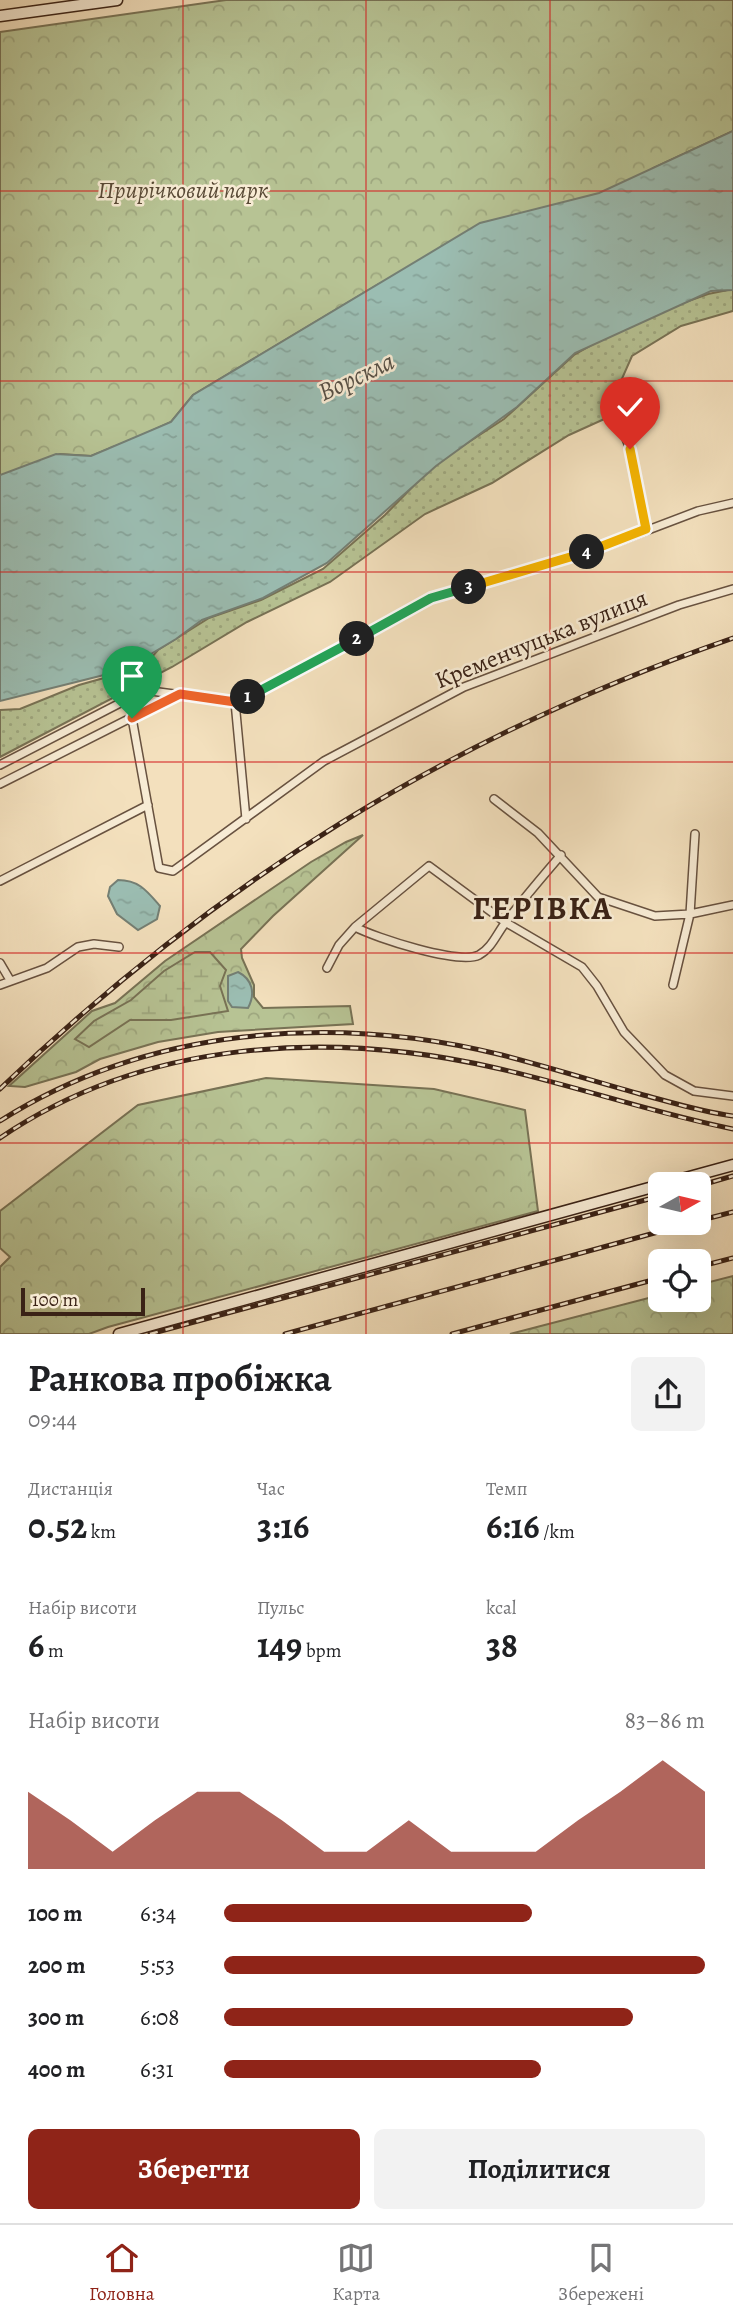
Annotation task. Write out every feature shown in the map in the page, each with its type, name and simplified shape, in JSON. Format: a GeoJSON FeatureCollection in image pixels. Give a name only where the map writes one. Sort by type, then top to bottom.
{"type":"FeatureCollection","features":[{"type":"Feature","properties":{"kind":"street"},"geometry":{"type":"LineString","coordinates":[[0,16],[117,0]]}},
{"type":"Feature","properties":{"kind":"street"},"geometry":{"type":"LineString","coordinates":[[618,418],[630,449],[646,529]]}},
{"type":"Feature","properties":{"kind":"street"},"geometry":{"type":"LineString","coordinates":[[0,765],[128,699],[151,691],[235,702],[252,696],[431,598],[598,549],[698,511],[733,503]]}},
{"type":"Feature","properties":{"kind":"street","name":"Кременчуцька вулиця"},"geometry":{"type":"LineString","coordinates":[[148,805],[159,868],[173,870],[324,761],[464,687],[679,606],[733,589]]}},
{"type":"Feature","properties":{"kind":"street"},"geometry":{"type":"LineString","coordinates":[[0,784],[180,694]]}},
{"type":"Feature","properties":{"kind":"street"},"geometry":{"type":"LineString","coordinates":[[235,702],[246,819]]}},
{"type":"Feature","properties":{"kind":"street"},"geometry":{"type":"LineString","coordinates":[[0,881],[148,805],[132,718]]}},
{"type":"Feature","properties":{"kind":"street"},"geometry":{"type":"LineString","coordinates":[[494,799],[538,833],[597,897],[655,916],[690,914],[733,905]]}},
{"type":"Feature","properties":{"kind":"street"},"geometry":{"type":"LineString","coordinates":[[673,985],[690,914],[695,834]]}},
{"type":"Feature","properties":{"kind":"street"},"geometry":{"type":"LineString","coordinates":[[355,927],[373,937],[461,958],[477,956],[488,949],[505,922],[561,855]]}},
{"type":"Feature","properties":{"kind":"street"},"geometry":{"type":"LineString","coordinates":[[327,968],[339,945],[355,927],[429,866],[505,922],[582,967],[597,986],[624,1032],[665,1075],[694,1091],[733,1096]]}},
{"type":"Feature","properties":{"kind":"street"},"geometry":{"type":"LineString","coordinates":[[0,985],[47,968],[78,947],[94,944],[119,947]]}},
{"type":"Feature","properties":{"kind":"street"},"geometry":{"type":"LineString","coordinates":[[0,963],[10,980]]}},
{"type":"Feature","properties":{"kind":"street"},"geometry":{"type":"LineString","coordinates":[[707,1172],[733,1165]]}},
{"type":"Feature","properties":{"kind":"street"},"geometry":{"type":"LineString","coordinates":[[119,1334],[648,1188]]}},
{"type":"Feature","properties":{"kind":"green space","name":"Прирічковий парк"},"geometry":{"type":"Polygon","coordinates":[[[226,0],[733,0],[733,131],[653,168],[627,186],[379,284],[193,395],[171,422],[91,456],[60,454],[0,476],[0,32],[226,0]]]}},
{"type":"Feature","properties":{"kind":"green space"},"geometry":{"type":"Polygon","coordinates":[[[733,289],[733,311],[681,326],[632,356],[620,383],[611,416],[569,435],[492,483],[425,514],[330,582],[247,622],[172,667],[0,757],[0,710],[20,709],[79,685],[143,667],[158,650],[209,618],[261,600],[323,569],[385,515],[435,464],[504,419],[574,355],[638,319],[708,294],[733,289]]]}},
{"type":"Feature","properties":{"kind":"green space"},"geometry":{"type":"Polygon","coordinates":[[[363,835],[273,916],[241,949],[242,958],[254,985],[254,997],[263,1008],[350,1006],[353,1024],[218,1032],[158,1042],[100,1059],[76,1072],[25,1087],[9,1086],[92,1011],[115,1003],[165,961],[311,862],[363,835]]]}},
{"type":"Feature","properties":{"kind":"green space"},"geometry":{"type":"Polygon","coordinates":[[[195,952],[210,952],[226,970],[220,986],[228,1011],[171,1020],[130,1020],[89,1047],[75,1039],[94,1021],[131,1000],[164,971],[195,952]]]}},
{"type":"Feature","properties":{"kind":"green space"},"geometry":{"type":"Polygon","coordinates":[[[266,1078],[434,1089],[525,1110],[538,1211],[89,1334],[0,1334],[0,1267],[10,1257],[0,1248],[0,1211],[138,1105],[266,1078]]]}},
{"type":"Feature","properties":{"kind":"green space"},"geometry":{"type":"Polygon","coordinates":[[[733,1276],[733,1334],[510,1334],[648,1298],[648,1312],[711,1312],[711,1282],[733,1276]]]}},
{"type":"Feature","properties":{"kind":"water","name":"Ворскла"},"geometry":{"type":"Polygon","coordinates":[[[733,131],[733,290],[711,291],[575,353],[517,407],[436,466],[327,563],[263,598],[202,620],[124,670],[0,701],[0,475],[56,454],[91,456],[171,422],[193,395],[480,223],[599,193],[733,131]]]}},
{"type":"Feature","properties":{"kind":"water"},"geometry":{"type":"Polygon","coordinates":[[[118,880],[132,882],[147,891],[160,906],[157,919],[138,930],[117,914],[108,896],[110,887],[118,880]]]}},
{"type":"Feature","properties":{"kind":"water"},"geometry":{"type":"Polygon","coordinates":[[[238,972],[247,978],[251,987],[252,997],[248,1008],[232,1007],[228,1001],[228,976],[238,972]]]}},
{"type":"Feature","properties":{"kind":"railway"},"geometry":{"type":"LineString","coordinates":[[0,1089],[82,1014],[166,945],[252,881],[341,823],[434,769],[529,721],[629,677],[733,638]]}},
{"type":"Feature","properties":{"kind":"railway"},"geometry":{"type":"LineString","coordinates":[[0,1121],[57,1089],[117,1065],[180,1048],[244,1037],[308,1033],[374,1034],[438,1042],[502,1055],[674,1103],[733,1116]]}},
{"type":"Feature","properties":{"kind":"railway"},"geometry":{"type":"LineString","coordinates":[[0,1138],[56,1105],[115,1080],[177,1062],[240,1052],[304,1047],[369,1049],[433,1056],[496,1068],[733,1129]]}},
{"type":"Feature","properties":{"kind":"railway"},"geometry":{"type":"LineString","coordinates":[[711,1182],[733,1176]]}},
{"type":"Feature","properties":{"kind":"railway"},"geometry":{"type":"LineString","coordinates":[[150,1334],[648,1199]]}},
{"type":"Feature","properties":{"kind":"railway"},"geometry":{"type":"LineString","coordinates":[[711,1218],[733,1212]]}},
{"type":"Feature","properties":{"kind":"railway"},"geometry":{"type":"LineString","coordinates":[[285,1334],[648,1235]]}},
{"type":"Feature","properties":{"kind":"railway"},"geometry":{"type":"LineString","coordinates":[[711,1264],[733,1258]]}},
{"type":"Feature","properties":{"kind":"railway"},"geometry":{"type":"LineString","coordinates":[[452,1334],[648,1281]]}},
{"type":"Feature","properties":{"kind":"district","name":"ГЕРІВКА"},"geometry":{"type":"Point","coordinates":[543,908]}},
{"type":"Feature","properties":{"kind":"route"},"geometry":{"type":"LineString","coordinates":[[132,718],[180,694],[235,702],[252,696],[431,598],[598,549],[646,529],[630,449]]}}]}
